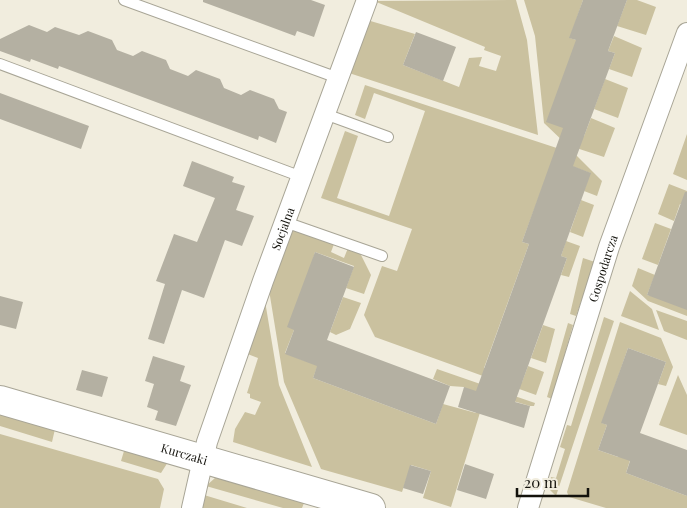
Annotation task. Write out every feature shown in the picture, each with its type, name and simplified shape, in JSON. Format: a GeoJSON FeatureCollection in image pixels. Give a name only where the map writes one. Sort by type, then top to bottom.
{"type":"FeatureCollection","features":[{"type":"Feature","properties":{"kind":"street","name":"Socjalna"},"geometry":{"type":"LineString","coordinates":[[192,508],[202,458],[285,222],[367,0]]}},
{"type":"Feature","properties":{"kind":"street","name":"Gospodarcza"},"geometry":{"type":"LineString","coordinates":[[528,508],[609,247],[687,33]]}},
{"type":"Feature","properties":{"kind":"street","name":"Kurczaki"},"geometry":{"type":"LineString","coordinates":[[0,400],[371,508]]}},
{"type":"Feature","properties":{"kind":"lane"},"geometry":{"type":"LineString","coordinates":[[124,0],[338,78]]}},
{"type":"Feature","properties":{"kind":"lane"},"geometry":{"type":"LineString","coordinates":[[0,64],[302,177]]}},
{"type":"Feature","properties":{"kind":"lane"},"geometry":{"type":"LineString","coordinates":[[325,114],[388,137]]}},
{"type":"Feature","properties":{"kind":"lane"},"geometry":{"type":"LineString","coordinates":[[285,222],[382,256]]}},
{"type":"Feature","properties":{"kind":"shaded area"},"geometry":{"type":"Polygon","coordinates":[[[516,0],[527,40],[538,135],[349,73],[367,20],[415,34],[403,65],[459,87],[469,58],[482,57],[479,66],[496,71],[501,56],[484,50],[485,47],[374,1],[516,0]]]}},
{"type":"Feature","properties":{"kind":"shaded area"},"geometry":{"type":"Polygon","coordinates":[[[524,0],[583,0],[570,38],[576,40],[584,136],[591,118],[615,128],[604,157],[567,145],[544,123],[535,36],[524,0]]]}},
{"type":"Feature","properties":{"kind":"shaded area"},"geometry":{"type":"Polygon","coordinates":[[[627,0],[637,0],[656,7],[646,35],[617,26],[627,0]]]}},
{"type":"Feature","properties":{"kind":"shaded area"},"geometry":{"type":"Polygon","coordinates":[[[614,36],[642,48],[632,77],[609,69],[615,53],[608,51],[614,36]]]}},
{"type":"Feature","properties":{"kind":"shaded area"},"geometry":{"type":"Polygon","coordinates":[[[605,79],[628,88],[618,118],[594,109],[605,79]]]}},
{"type":"Feature","properties":{"kind":"shaded area"},"geometry":{"type":"Polygon","coordinates":[[[365,85],[575,154],[602,181],[597,196],[584,191],[590,173],[553,159],[522,242],[529,244],[484,368],[522,382],[528,366],[544,372],[536,395],[375,337],[364,315],[382,266],[397,271],[412,229],[321,198],[345,131],[358,136],[337,198],[389,216],[425,111],[374,93],[365,119],[355,115],[365,85]]]}},
{"type":"Feature","properties":{"kind":"shaded area"},"geometry":{"type":"Polygon","coordinates":[[[687,134],[687,180],[673,174],[687,134]]]}},
{"type":"Feature","properties":{"kind":"shaded area"},"geometry":{"type":"Polygon","coordinates":[[[669,184],[687,191],[687,204],[680,204],[674,221],[658,214],[669,184]]]}},
{"type":"Feature","properties":{"kind":"shaded area"},"geometry":{"type":"Polygon","coordinates":[[[581,200],[594,205],[583,237],[570,232],[581,200]]]}},
{"type":"Feature","properties":{"kind":"shaded area"},"geometry":{"type":"Polygon","coordinates":[[[655,223],[671,229],[658,265],[642,259],[655,223]]]}},
{"type":"Feature","properties":{"kind":"shaded area"},"geometry":{"type":"Polygon","coordinates":[[[290,227],[334,244],[331,252],[344,258],[348,248],[360,253],[371,275],[364,294],[346,288],[354,266],[315,252],[294,330],[285,353],[305,361],[319,362],[313,378],[436,424],[443,404],[476,413],[464,387],[450,386],[433,379],[437,369],[535,403],[534,406],[530,406],[486,393],[451,507],[423,498],[431,471],[411,465],[402,492],[321,469],[284,382],[269,290],[290,227]]]}},
{"type":"Feature","properties":{"kind":"shaded area"},"geometry":{"type":"Polygon","coordinates":[[[566,241],[580,246],[569,277],[561,275],[567,258],[561,256],[566,241]]]}},
{"type":"Feature","properties":{"kind":"shaded area"},"geometry":{"type":"Polygon","coordinates":[[[583,258],[595,262],[576,316],[570,314],[583,258]]]}},
{"type":"Feature","properties":{"kind":"shaded area"},"geometry":{"type":"Polygon","coordinates":[[[638,268],[655,275],[647,295],[687,303],[687,316],[648,301],[632,286],[638,268]]]}},
{"type":"Feature","properties":{"kind":"shaded area"},"geometry":{"type":"Polygon","coordinates":[[[630,291],[652,309],[659,330],[621,316],[630,291]]]}},
{"type":"Feature","properties":{"kind":"shaded area"},"geometry":{"type":"Polygon","coordinates":[[[343,297],[361,303],[350,329],[336,335],[330,332],[343,297]]]}},
{"type":"Feature","properties":{"kind":"shaded area"},"geometry":{"type":"Polygon","coordinates":[[[265,301],[279,385],[312,467],[233,442],[235,429],[245,412],[255,415],[261,402],[250,398],[250,394],[247,393],[258,358],[245,353],[265,301]]]}},
{"type":"Feature","properties":{"kind":"shaded area"},"geometry":{"type":"Polygon","coordinates":[[[656,310],[687,321],[687,340],[664,331],[656,310]]]}},
{"type":"Feature","properties":{"kind":"shaded area"},"geometry":{"type":"Polygon","coordinates":[[[604,317],[614,321],[556,496],[548,488],[551,477],[556,478],[565,449],[560,447],[567,425],[571,426],[604,317]]]}},
{"type":"Feature","properties":{"kind":"shaded area"},"geometry":{"type":"Polygon","coordinates":[[[620,322],[661,338],[673,367],[666,386],[658,384],[666,362],[628,348],[602,423],[607,425],[598,450],[618,457],[631,457],[626,473],[687,496],[687,508],[606,508],[569,497],[567,492],[620,322]]]}},
{"type":"Feature","properties":{"kind":"shaded area"},"geometry":{"type":"Polygon","coordinates":[[[568,323],[573,325],[552,399],[547,397],[568,323]]]}},
{"type":"Feature","properties":{"kind":"shaded area"},"geometry":{"type":"Polygon","coordinates":[[[543,325],[555,329],[546,363],[531,358],[543,325]]]}},
{"type":"Feature","properties":{"kind":"shaded area"},"geometry":{"type":"Polygon","coordinates":[[[678,375],[687,395],[687,435],[659,425],[678,375]]]}},
{"type":"Feature","properties":{"kind":"shaded area"},"geometry":{"type":"Polygon","coordinates":[[[0,413],[55,429],[52,442],[0,426],[0,413]]]}},
{"type":"Feature","properties":{"kind":"shaded area"},"geometry":{"type":"Polygon","coordinates":[[[0,434],[158,479],[164,489],[160,508],[0,508],[0,434]]]}},
{"type":"Feature","properties":{"kind":"shaded area"},"geometry":{"type":"Polygon","coordinates":[[[124,451],[168,462],[161,473],[121,461],[124,451]]]}},
{"type":"Feature","properties":{"kind":"shaded area"},"geometry":{"type":"Polygon","coordinates":[[[215,478],[304,503],[302,508],[283,508],[206,486],[215,478]]]}},
{"type":"Feature","properties":{"kind":"shaded area"},"geometry":{"type":"Polygon","coordinates":[[[204,495],[247,508],[201,508],[204,495]]]}},
{"type":"Feature","properties":{"kind":"building"},"geometry":{"type":"Polygon","coordinates":[[[203,0],[311,0],[325,5],[314,37],[297,31],[295,36],[203,2],[203,0]]]}},
{"type":"Feature","properties":{"kind":"building"},"geometry":{"type":"Polygon","coordinates":[[[583,0],[627,0],[608,51],[615,53],[573,166],[591,173],[561,256],[567,258],[515,402],[530,406],[524,428],[458,407],[464,387],[476,391],[529,244],[522,242],[563,128],[546,122],[576,40],[569,38],[583,0]]]}},
{"type":"Feature","properties":{"kind":"building"},"geometry":{"type":"Polygon","coordinates":[[[29,25],[47,32],[55,27],[79,35],[88,31],[112,40],[117,50],[133,56],[142,51],[166,60],[170,69],[188,76],[196,70],[220,79],[224,88],[241,95],[250,90],[274,99],[279,109],[287,112],[276,143],[259,136],[258,140],[59,66],[58,69],[31,59],[30,62],[0,51],[0,39],[29,25]]]}},
{"type":"Feature","properties":{"kind":"building"},"geometry":{"type":"Polygon","coordinates":[[[416,32],[456,47],[443,81],[403,65],[416,32]]]}},
{"type":"Feature","properties":{"kind":"building"},"geometry":{"type":"Polygon","coordinates":[[[0,93],[89,126],[81,149],[0,119],[0,93]]]}},
{"type":"Feature","properties":{"kind":"building"},"geometry":{"type":"Polygon","coordinates":[[[192,161],[234,177],[232,182],[245,186],[236,210],[254,216],[242,246],[225,240],[204,298],[182,290],[164,344],[148,339],[165,284],[156,281],[174,234],[197,242],[215,198],[183,186],[192,161]]]}},
{"type":"Feature","properties":{"kind":"building"},"geometry":{"type":"Polygon","coordinates":[[[685,192],[687,192],[687,310],[647,295],[685,192]]]}},
{"type":"Feature","properties":{"kind":"building"},"geometry":{"type":"Polygon","coordinates":[[[315,252],[354,267],[327,340],[450,386],[436,424],[313,378],[317,366],[285,354],[294,330],[287,327],[315,252]]]}},
{"type":"Feature","properties":{"kind":"building"},"geometry":{"type":"Polygon","coordinates":[[[0,296],[23,302],[16,329],[0,325],[0,296]]]}},
{"type":"Feature","properties":{"kind":"building"},"geometry":{"type":"Polygon","coordinates":[[[628,348],[666,362],[640,433],[687,450],[687,496],[626,473],[630,461],[598,450],[607,425],[601,423],[628,348]]]}},
{"type":"Feature","properties":{"kind":"building"},"geometry":{"type":"Polygon","coordinates":[[[153,356],[185,366],[180,381],[191,385],[176,426],[155,420],[158,411],[147,407],[154,384],[145,381],[153,356]]]}},
{"type":"Feature","properties":{"kind":"building"},"geometry":{"type":"Polygon","coordinates":[[[82,370],[108,377],[102,397],[76,390],[82,370]]]}},
{"type":"Feature","properties":{"kind":"building"},"geometry":{"type":"Polygon","coordinates":[[[465,464],[494,474],[486,499],[457,490],[465,464]]]}},
{"type":"Feature","properties":{"kind":"building"},"geometry":{"type":"Polygon","coordinates":[[[410,465],[431,471],[423,494],[403,488],[410,465]]]}}]}
